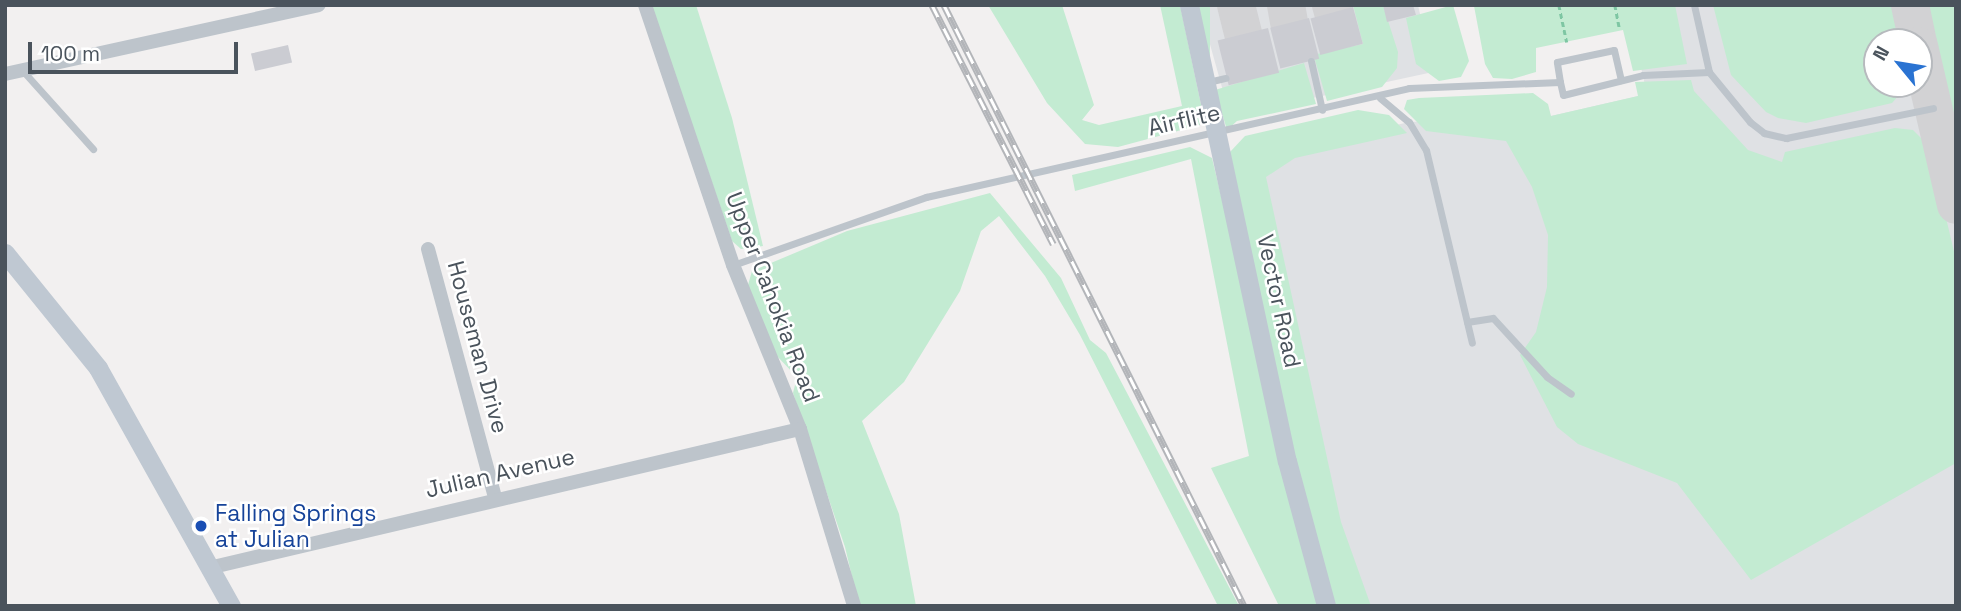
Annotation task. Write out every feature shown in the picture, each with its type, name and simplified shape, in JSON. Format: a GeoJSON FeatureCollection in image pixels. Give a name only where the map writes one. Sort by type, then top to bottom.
{"type":"FeatureCollection","features":[{"type":"Feature","properties":{"kind":"street"},"geometry":{"type":"LineString","coordinates":[[5,74],[319,5]]}},
{"type":"Feature","properties":{"kind":"street","name":"Upper Cahokia Road"},"geometry":{"type":"LineString","coordinates":[[645,5],[733,265],[800,429],[842,553],[854,606]]}},
{"type":"Feature","properties":{"kind":"street","name":"Vector Road"},"geometry":{"type":"LineString","coordinates":[[1189,5],[1217,80],[1220,132],[1287,461],[1326,606]]}},
{"type":"Feature","properties":{"kind":"street","name":"Houseman Drive"},"geometry":{"type":"LineString","coordinates":[[428,249],[495,497]]}},
{"type":"Feature","properties":{"kind":"street"},"geometry":{"type":"LineString","coordinates":[[5,253],[98,368],[213,567],[231,606]]}},
{"type":"Feature","properties":{"kind":"street","name":"Julian Avenue"},"geometry":{"type":"LineString","coordinates":[[213,567],[495,497],[800,429]]}},
{"type":"Feature","properties":{"kind":"lane"},"geometry":{"type":"LineString","coordinates":[[1694,5],[1709,72],[1750,122],[1764,133],[1786,138],[1933,108]]}},
{"type":"Feature","properties":{"kind":"lane"},"geometry":{"type":"LineString","coordinates":[[1560,82],[1557,62],[1614,50],[1620,80]]}},
{"type":"Feature","properties":{"kind":"lane"},"geometry":{"type":"LineString","coordinates":[[1311,61],[1322,110]]}},
{"type":"Feature","properties":{"kind":"lane"},"geometry":{"type":"LineString","coordinates":[[22,70],[93,149]]}},
{"type":"Feature","properties":{"kind":"lane","name":"Airflite"},"geometry":{"type":"LineString","coordinates":[[733,265],[926,197],[1380,98],[1409,89],[1560,82],[1563,95],[1643,75],[1709,72]]}},
{"type":"Feature","properties":{"kind":"lane"},"geometry":{"type":"LineString","coordinates":[[1380,98],[1409,122],[1426,150],[1472,343]]}},
{"type":"Feature","properties":{"kind":"lane"},"geometry":{"type":"LineString","coordinates":[[1467,323],[1493,318],[1547,377],[1571,394]]}},
{"type":"Feature","properties":{"kind":"path"},"geometry":{"type":"LineString","coordinates":[[1559,5],[1567,42]]}},
{"type":"Feature","properties":{"kind":"path"},"geometry":{"type":"LineString","coordinates":[[1615,5],[1620,30]]}},
{"type":"Feature","properties":{"kind":"shaded area"},"geometry":{"type":"Polygon","coordinates":[[[1199,5],[1418,5],[1433,72],[1230,116],[1199,5]]]}},
{"type":"Feature","properties":{"kind":"shaded area"},"geometry":{"type":"Polygon","coordinates":[[[1627,5],[1956,5],[1956,606],[1361,606],[1336,529],[1256,166],[1291,150],[1409,122],[1551,116],[1647,94],[1627,5]]]}},
{"type":"Feature","properties":{"kind":"green space"},"geometry":{"type":"Polygon","coordinates":[[[651,5],[696,5],[732,118],[763,246],[741,249],[732,241],[651,5]]]}},
{"type":"Feature","properties":{"kind":"green space"},"geometry":{"type":"Polygon","coordinates":[[[988,5],[1062,5],[1094,105],[1082,120],[1099,125],[1182,106],[1160,5],[1180,5],[1202,109],[1200,125],[1118,147],[1085,144],[1047,103],[988,5]]]}},
{"type":"Feature","properties":{"kind":"green space"},"geometry":{"type":"Polygon","coordinates":[[[1196,5],[1210,5],[1210,77],[1196,77],[1196,5]]]}},
{"type":"Feature","properties":{"kind":"green space"},"geometry":{"type":"Polygon","coordinates":[[[1353,5],[1383,5],[1398,52],[1397,68],[1382,87],[1327,101],[1315,60],[1317,54],[1363,44],[1353,5]]]}},
{"type":"Feature","properties":{"kind":"green space"},"geometry":{"type":"Polygon","coordinates":[[[1453,5],[1469,61],[1461,77],[1439,81],[1416,64],[1406,18],[1453,5]]]}},
{"type":"Feature","properties":{"kind":"green space"},"geometry":{"type":"Polygon","coordinates":[[[1675,5],[1687,64],[1633,71],[1623,30],[1536,48],[1536,72],[1512,79],[1493,78],[1485,64],[1474,6],[1675,5]]]}},
{"type":"Feature","properties":{"kind":"green space"},"geometry":{"type":"Polygon","coordinates":[[[1713,5],[1897,5],[1902,28],[1863,28],[1863,98],[1896,98],[1892,103],[1806,123],[1778,118],[1766,112],[1731,75],[1713,5]]]}},
{"type":"Feature","properties":{"kind":"green space"},"geometry":{"type":"Polygon","coordinates":[[[1923,5],[1956,5],[1956,149],[1933,51],[1933,28],[1928,28],[1923,5]]]}},
{"type":"Feature","properties":{"kind":"green space"},"geometry":{"type":"Polygon","coordinates":[[[1304,63],[1316,104],[1237,121],[1227,130],[1215,90],[1304,63]]]}},
{"type":"Feature","properties":{"kind":"green space"},"geometry":{"type":"Polygon","coordinates":[[[1691,80],[1694,91],[1748,150],[1782,162],[1785,152],[1895,128],[1913,130],[1929,146],[1956,260],[1956,463],[1751,580],[1677,483],[1578,444],[1557,427],[1520,355],[1536,332],[1547,287],[1548,235],[1532,187],[1506,141],[1426,131],[1404,109],[1407,100],[1419,98],[1533,93],[1548,104],[1551,116],[1638,96],[1635,82],[1691,80]]]}},
{"type":"Feature","properties":{"kind":"green space"},"geometry":{"type":"Polygon","coordinates":[[[1358,110],[1389,115],[1407,133],[1295,158],[1266,177],[1341,522],[1371,606],[1335,606],[1291,442],[1230,152],[1245,136],[1358,110]]]}},
{"type":"Feature","properties":{"kind":"green space"},"geometry":{"type":"Polygon","coordinates":[[[1190,147],[1212,158],[1319,606],[1279,606],[1211,468],[1249,456],[1191,159],[1075,191],[1072,175],[1190,147]]]}},
{"type":"Feature","properties":{"kind":"green space"},"geometry":{"type":"Polygon","coordinates":[[[990,193],[1061,278],[1090,340],[1106,353],[1239,606],[1218,606],[1080,335],[1045,276],[999,216],[981,231],[960,291],[904,382],[862,421],[899,514],[916,606],[859,606],[845,547],[793,393],[797,377],[774,353],[748,285],[752,271],[847,231],[990,193]]]}},
{"type":"Feature","properties":{"kind":"building"},"geometry":{"type":"Polygon","coordinates":[[[1383,5],[1413,5],[1416,15],[1387,22],[1383,5]]]}},
{"type":"Feature","properties":{"kind":"building"},"geometry":{"type":"Polygon","coordinates":[[[1353,7],[1363,44],[1320,55],[1310,18],[1353,7]]]}},
{"type":"Feature","properties":{"kind":"building"},"geometry":{"type":"Polygon","coordinates":[[[1309,18],[1319,59],[1280,68],[1270,28],[1309,18]]]}},
{"type":"Feature","properties":{"kind":"building"},"geometry":{"type":"Polygon","coordinates":[[[1268,28],[1279,73],[1229,85],[1218,41],[1268,28]]]}},
{"type":"Feature","properties":{"kind":"building"},"geometry":{"type":"Polygon","coordinates":[[[288,45],[292,63],[255,71],[251,54],[288,45]]]}},
{"type":"Feature","properties":{"kind":"taxiway"},"geometry":{"type":"LineString","coordinates":[[1236,5],[1243,34]]}},
{"type":"Feature","properties":{"kind":"taxiway"},"geometry":{"type":"LineString","coordinates":[[1286,5],[1289,22]]}},
{"type":"Feature","properties":{"kind":"taxiway"},"geometry":{"type":"LineString","coordinates":[[1331,5],[1333,12]]}},
{"type":"Feature","properties":{"kind":"taxiway"},"geometry":{"type":"LineString","coordinates":[[1910,5],[1915,28]]}},
{"type":"Feature","properties":{"kind":"taxiway"},"geometry":{"type":"LineString","coordinates":[[1931,98],[1956,205]]}},
{"type":"Feature","properties":{"kind":"railway"},"geometry":{"type":"LineString","coordinates":[[932,5],[1053,244]]}},
{"type":"Feature","properties":{"kind":"railway"},"geometry":{"type":"LineString","coordinates":[[944,5],[1244,606]]}},
{"type":"Feature","properties":{"kind":"place","name":"Falling Springs at Julian"},"geometry":{"type":"Point","coordinates":[201,526]}}]}
